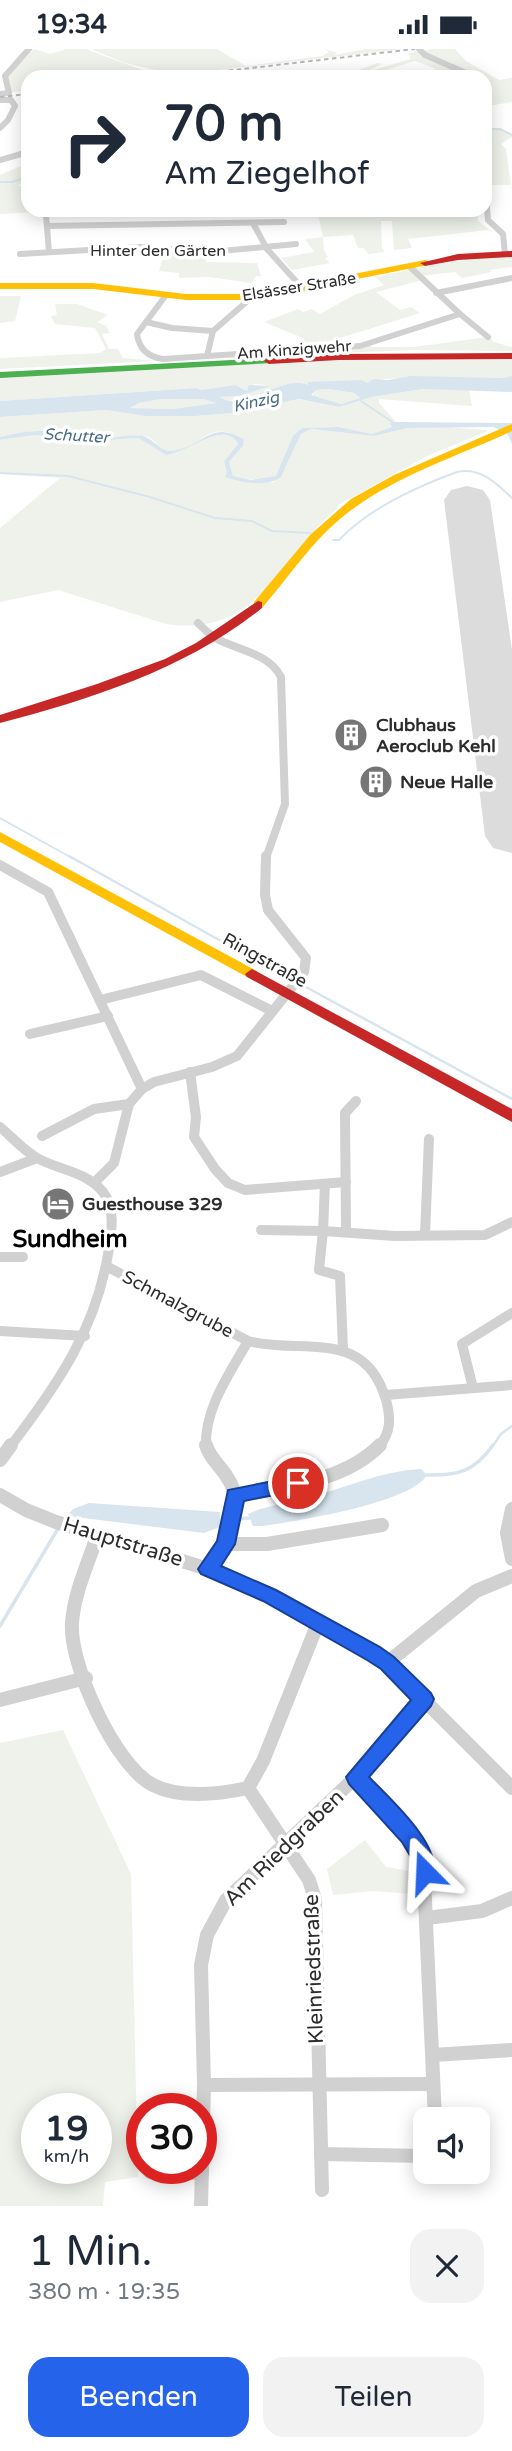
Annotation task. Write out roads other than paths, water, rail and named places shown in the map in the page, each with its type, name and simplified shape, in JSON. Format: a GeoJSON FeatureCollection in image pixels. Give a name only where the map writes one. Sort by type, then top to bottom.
{"type":"FeatureCollection","features":[{"type":"Feature","properties":{"kind":"main road","name":"Elsässer Straße"},"geometry":{"type":"LineString","coordinates":[[0,286],[93,286],[166,295],[252,297],[458,257],[509,254]]}},
{"type":"Feature","properties":{"kind":"main road"},"geometry":{"type":"LineString","coordinates":[[0,373],[344,353],[512,354]]}},
{"type":"Feature","properties":{"kind":"main road"},"geometry":{"type":"LineString","coordinates":[[0,719],[146,669],[214,636],[242,619],[268,596],[327,523],[346,507],[390,482],[512,427]]}},
{"type":"Feature","properties":{"kind":"main road","name":"Ringstraße"},"geometry":{"type":"LineString","coordinates":[[0,836],[512,1116]]}},
{"type":"Feature","properties":{"kind":"street"},"geometry":{"type":"LineString","coordinates":[[0,95],[9,93],[5,76],[29,49]]}},
{"type":"Feature","properties":{"kind":"street"},"geometry":{"type":"LineString","coordinates":[[419,49],[425,55],[459,70]]}},
{"type":"Feature","properties":{"kind":"street"},"geometry":{"type":"LineString","coordinates":[[0,100],[11,100],[15,106]]}},
{"type":"Feature","properties":{"kind":"street"},"geometry":{"type":"LineString","coordinates":[[15,106],[21,106]]}},
{"type":"Feature","properties":{"kind":"street"},"geometry":{"type":"LineString","coordinates":[[0,128],[8,121],[15,106]]}},
{"type":"Feature","properties":{"kind":"street"},"geometry":{"type":"LineString","coordinates":[[0,160],[21,154]]}},
{"type":"Feature","properties":{"kind":"street"},"geometry":{"type":"LineString","coordinates":[[46,217],[49,252]]}},
{"type":"Feature","properties":{"kind":"street"},"geometry":{"type":"LineString","coordinates":[[488,217],[503,234],[509,254]]}},
{"type":"Feature","properties":{"kind":"street"},"geometry":{"type":"LineString","coordinates":[[47,226],[254,225],[285,222]]}},
{"type":"Feature","properties":{"kind":"street"},"geometry":{"type":"LineString","coordinates":[[254,225],[255,233],[264,247],[303,289]]}},
{"type":"Feature","properties":{"kind":"street","name":"Hinter den Gärten"},"geometry":{"type":"LineString","coordinates":[[20,254],[141,247],[210,252],[296,244]]}},
{"type":"Feature","properties":{"kind":"street"},"geometry":{"type":"LineString","coordinates":[[410,267],[488,337]]}},
{"type":"Feature","properties":{"kind":"street"},"geometry":{"type":"LineString","coordinates":[[436,293],[512,278]]}},
{"type":"Feature","properties":{"kind":"street"},"geometry":{"type":"LineString","coordinates":[[166,295],[146,323],[213,331]]}},
{"type":"Feature","properties":{"kind":"street"},"geometry":{"type":"LineString","coordinates":[[207,356],[213,331],[252,297]]}},
{"type":"Feature","properties":{"kind":"street","name":"Am Kinzigwehr"},"geometry":{"type":"LineString","coordinates":[[146,323],[137,337],[139,344],[152,357],[207,356],[360,346],[460,314]]}},
{"type":"Feature","properties":{"kind":"street"},"geometry":{"type":"LineString","coordinates":[[95,1182],[114,1163],[129,1104],[142,1089],[154,1082],[237,1056],[304,972],[306,958],[268,910],[264,895],[266,852],[285,804],[281,677],[276,667],[259,655],[214,636],[198,623]]}},
{"type":"Feature","properties":{"kind":"street"},"geometry":{"type":"LineString","coordinates":[[0,865],[48,892],[142,1089]]}},
{"type":"Feature","properties":{"kind":"street"},"geometry":{"type":"LineString","coordinates":[[100,1000],[201,975],[272,1011]]}},
{"type":"Feature","properties":{"kind":"street"},"geometry":{"type":"LineString","coordinates":[[30,1034],[108,1016]]}},
{"type":"Feature","properties":{"kind":"street"},"geometry":{"type":"LineString","coordinates":[[190,1072],[196,1117],[194,1137],[227,1183],[235,1188],[246,1189],[346,1182]]}},
{"type":"Feature","properties":{"kind":"street"},"geometry":{"type":"LineString","coordinates":[[346,1231],[345,1113],[356,1101]]}},
{"type":"Feature","properties":{"kind":"street"},"geometry":{"type":"LineString","coordinates":[[23,1147],[94,1109],[129,1104]]}},
{"type":"Feature","properties":{"kind":"street"},"geometry":{"type":"LineString","coordinates":[[0,1127],[37,1158],[95,1182],[108,1198],[110,1208],[108,1267],[97,1311],[59,1381],[0,1460]]}},
{"type":"Feature","properties":{"kind":"street"},"geometry":{"type":"LineString","coordinates":[[425,1234],[429,1139]]}},
{"type":"Feature","properties":{"kind":"street"},"geometry":{"type":"LineString","coordinates":[[0,1172],[37,1158]]}},
{"type":"Feature","properties":{"kind":"street"},"geometry":{"type":"LineString","coordinates":[[325,1184],[319,1270],[340,1276],[343,1349]]}},
{"type":"Feature","properties":{"kind":"street"},"geometry":{"type":"LineString","coordinates":[[261,1230],[346,1231],[395,1236],[485,1235],[512,1222]]}},
{"type":"Feature","properties":{"kind":"street"},"geometry":{"type":"LineString","coordinates":[[0,1257],[23,1257]]}},
{"type":"Feature","properties":{"kind":"street","name":"Schmalzgrube"},"geometry":{"type":"LineString","coordinates":[[108,1267],[248,1341],[343,1349],[368,1362],[376,1373],[386,1395],[389,1431],[382,1444],[369,1455],[333,1474],[235,1496]]}},
{"type":"Feature","properties":{"kind":"street"},"geometry":{"type":"LineString","coordinates":[[473,1388],[462,1344],[512,1313]]}},
{"type":"Feature","properties":{"kind":"street"},"geometry":{"type":"LineString","coordinates":[[0,1331],[85,1336]]}},
{"type":"Feature","properties":{"kind":"street","name":"Schmalzgrube"},"geometry":{"type":"LineString","coordinates":[[208,1569],[226,1544],[235,1510],[235,1496],[228,1477],[209,1453],[206,1439],[218,1396],[248,1341]]}},
{"type":"Feature","properties":{"kind":"street"},"geometry":{"type":"LineString","coordinates":[[386,1395],[512,1385]]}},
{"type":"Feature","properties":{"kind":"street","name":"Hauptstraße"},"geometry":{"type":"LineString","coordinates":[[0,1495],[26,1510],[97,1536],[208,1569],[270,1595],[387,1663],[512,1788]]}},
{"type":"Feature","properties":{"kind":"street"},"geometry":{"type":"LineString","coordinates":[[512,1509],[507,1533],[512,1559]]}},
{"type":"Feature","properties":{"kind":"street"},"geometry":{"type":"LineString","coordinates":[[226,1544],[267,1544],[382,1525]]}},
{"type":"Feature","properties":{"kind":"street"},"geometry":{"type":"LineString","coordinates":[[97,1536],[74,1616],[72,1636],[102,1720],[119,1751],[134,1769],[153,1785],[209,1793],[248,1788],[263,1761],[318,1623]]}},
{"type":"Feature","properties":{"kind":"street"},"geometry":{"type":"LineString","coordinates":[[387,1663],[476,1591],[512,1576]]}},
{"type":"Feature","properties":{"kind":"street"},"geometry":{"type":"LineString","coordinates":[[0,1700],[86,1678]]}},
{"type":"Feature","properties":{"kind":"street","name":"Am Riedgraben"},"geometry":{"type":"LineString","coordinates":[[204,2093],[201,1965],[207,1935],[226,1900],[356,1777],[424,1699]]}},
{"type":"Feature","properties":{"kind":"street"},"geometry":{"type":"LineString","coordinates":[[356,1777],[410,1835],[422,1857],[434,2107]]}},
{"type":"Feature","properties":{"kind":"street","name":"Kleinriedstraße"},"geometry":{"type":"LineString","coordinates":[[248,1788],[309,1879],[315,1899],[322,2190]]}},
{"type":"Feature","properties":{"kind":"street"},"geometry":{"type":"LineString","coordinates":[[427,1918],[482,1911],[512,1898]]}},
{"type":"Feature","properties":{"kind":"street"},"geometry":{"type":"LineString","coordinates":[[433,2055],[512,2050]]}},
{"type":"Feature","properties":{"kind":"street"},"geometry":{"type":"LineString","coordinates":[[204,2085],[433,2084]]}},
{"type":"Feature","properties":{"kind":"street"},"geometry":{"type":"LineString","coordinates":[[321,2154],[413,2156]]}},
{"type":"Feature","properties":{"kind":"street","name":"Am Riedgraben"},"geometry":{"type":"LineString","coordinates":[[201,2184],[201,2206]]}},
{"type":"Feature","properties":{"kind":"water","name":"Kinzig"},"geometry":{"type":"Polygon","coordinates":[[[411,376],[512,376],[512,392],[423,389],[372,397],[339,407],[299,399],[233,413],[196,416],[145,416],[106,410],[0,417],[0,401],[196,388],[201,390],[235,385],[247,391],[249,385],[270,386],[238,396],[220,397],[228,401],[250,397],[286,384],[308,385],[308,382],[361,380],[368,383],[373,379],[388,380],[411,376]],[[316,390],[311,395],[341,404],[360,398],[354,393],[316,390]],[[161,399],[139,403],[130,408],[173,409],[216,403],[203,399],[161,399]]]}},
{"type":"Feature","properties":{"kind":"water","name":"Schutter"},"geometry":{"type":"Polygon","coordinates":[[[390,423],[512,423],[512,444],[507,433],[493,427],[408,428],[374,436],[311,429],[301,434],[281,477],[261,483],[225,477],[227,473],[224,461],[238,444],[232,437],[224,435],[205,439],[166,455],[138,438],[92,441],[35,435],[0,440],[0,437],[36,431],[65,432],[97,438],[138,435],[170,451],[222,432],[244,439],[243,446],[229,462],[233,476],[251,480],[276,476],[293,436],[302,428],[339,427],[372,434],[392,427],[390,423]]]}},
{"type":"Feature","properties":{"kind":"water"},"geometry":{"type":"Polygon","coordinates":[[[421,1469],[427,1475],[417,1485],[399,1494],[352,1509],[263,1526],[253,1526],[248,1514],[375,1477],[421,1469]]]}},
{"type":"Feature","properties":{"kind":"water"},"geometry":{"type":"Polygon","coordinates":[[[89,1503],[220,1512],[220,1527],[204,1533],[67,1516],[73,1509],[89,1503]]]}},
{"type":"Feature","properties":{"kind":"waterway"},"geometry":{"type":"LineString","coordinates":[[492,129],[500,129],[512,135]]}},
{"type":"Feature","properties":{"kind":"waterway"},"geometry":{"type":"LineString","coordinates":[[0,182],[21,179]]}},
{"type":"Feature","properties":{"kind":"waterway"},"geometry":{"type":"LineString","coordinates":[[361,401],[394,423]]}},
{"type":"Feature","properties":{"kind":"waterway"},"geometry":{"type":"LineString","coordinates":[[333,540],[339,540],[379,508],[425,484],[457,472],[480,474],[512,498]]}},
{"type":"Feature","properties":{"kind":"waterway"},"geometry":{"type":"LineString","coordinates":[[0,473],[68,476],[150,497],[215,518],[252,521],[272,531],[310,533]]}},
{"type":"Feature","properties":{"kind":"waterway"},"geometry":{"type":"LineString","coordinates":[[0,818],[72,858]]}},
{"type":"Feature","properties":{"kind":"waterway"},"geometry":{"type":"LineString","coordinates":[[69,856],[287,978]]}},
{"type":"Feature","properties":{"kind":"waterway"},"geometry":{"type":"LineString","coordinates":[[304,986],[512,1099]]}},
{"type":"Feature","properties":{"kind":"waterway"},"geometry":{"type":"LineString","coordinates":[[492,1447],[501,1434],[512,1426]]}},
{"type":"Feature","properties":{"kind":"waterway"},"geometry":{"type":"LineString","coordinates":[[427,1475],[465,1470],[479,1461],[493,1445]]}},
{"type":"Feature","properties":{"kind":"waterway"},"geometry":{"type":"LineString","coordinates":[[238,1519],[249,1518]]}},
{"type":"Feature","properties":{"kind":"waterway"},"geometry":{"type":"LineString","coordinates":[[0,1626],[59,1527]]}},
{"type":"Feature","properties":{"kind":"railway"},"geometry":{"type":"LineString","coordinates":[[234,70],[415,49]]}},
{"type":"Feature","properties":{"kind":"railway"},"geometry":{"type":"LineString","coordinates":[[0,97],[21,95]]}},
{"type":"Feature","properties":{"kind":"place","name":"Clubhaus Aeroclub Kehl"},"geometry":{"type":"Point","coordinates":[351,735]}},
{"type":"Feature","properties":{"kind":"place","name":"Neue Halle"},"geometry":{"type":"Point","coordinates":[376,782]}},
{"type":"Feature","properties":{"kind":"place","name":"Guesthouse 329"},"geometry":{"type":"Point","coordinates":[58,1204]}},
{"type":"Feature","properties":{"kind":"district","name":"Sundheim"},"geometry":{"type":"Point","coordinates":[70,1239]}}]}
